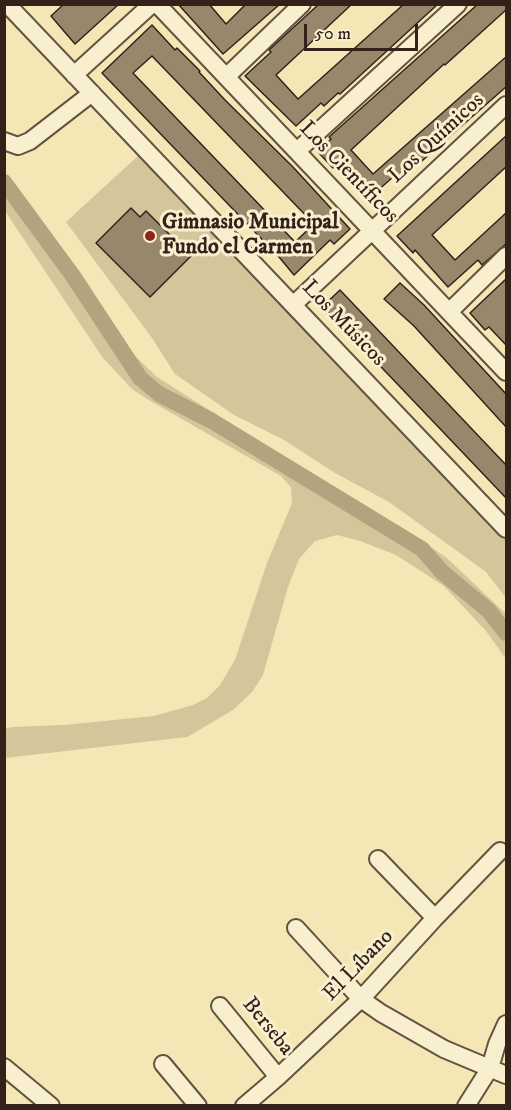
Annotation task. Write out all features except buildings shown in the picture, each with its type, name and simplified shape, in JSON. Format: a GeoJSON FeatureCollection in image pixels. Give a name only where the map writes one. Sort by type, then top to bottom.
{"type":"FeatureCollection","features":[{"type":"Feature","properties":{"kind":"street","name":"Los Músicos"},"geometry":{"type":"LineString","coordinates":[[7,4],[507,529]]}},
{"type":"Feature","properties":{"kind":"street"},"geometry":{"type":"LineString","coordinates":[[74,75],[152,4]]}},
{"type":"Feature","properties":{"kind":"street","name":"Los Científicos"},"geometry":{"type":"LineString","coordinates":[[157,4],[507,372]]}},
{"type":"Feature","properties":{"kind":"street"},"geometry":{"type":"LineString","coordinates":[[226,77],[302,4]]}},
{"type":"Feature","properties":{"kind":"street"},"geometry":{"type":"LineString","coordinates":[[297,151],[458,4]]}},
{"type":"Feature","properties":{"kind":"street"},"geometry":{"type":"LineString","coordinates":[[4,141],[18,146],[30,141],[92,93]]}},
{"type":"Feature","properties":{"kind":"street","name":"Los Químicos"},"geometry":{"type":"LineString","coordinates":[[293,305],[507,105]]}},
{"type":"Feature","properties":{"kind":"street"},"geometry":{"type":"LineString","coordinates":[[449,312],[507,256]]}},
{"type":"Feature","properties":{"kind":"street","name":"El Líbano"},"geometry":{"type":"LineString","coordinates":[[244,1106],[361,999],[500,851]]}},
{"type":"Feature","properties":{"kind":"street"},"geometry":{"type":"LineString","coordinates":[[378,859],[435,918]]}},
{"type":"Feature","properties":{"kind":"street"},"geometry":{"type":"LineString","coordinates":[[296,928],[361,999],[422,1038],[507,1075]]}},
{"type":"Feature","properties":{"kind":"street","name":"Berseba"},"geometry":{"type":"LineString","coordinates":[[220,1006],[278,1077]]}},
{"type":"Feature","properties":{"kind":"street"},"geometry":{"type":"LineString","coordinates":[[466,1106],[490,1068],[497,1044],[507,1024]]}},
{"type":"Feature","properties":{"kind":"street"},"geometry":{"type":"LineString","coordinates":[[163,1064],[198,1106]]}},
{"type":"Feature","properties":{"kind":"street"},"geometry":{"type":"LineString","coordinates":[[4,1067],[40,1102]]}},
{"type":"Feature","properties":{"kind":"shaded area"},"geometry":{"type":"Polygon","coordinates":[[[140,154],[506,535],[506,598],[486,572],[389,502],[335,473],[284,440],[234,415],[175,374],[152,338],[66,222],[140,154]]]}},
{"type":"Feature","properties":{"kind":"shaded area"},"geometry":{"type":"Polygon","coordinates":[[[5,173],[134,355],[157,377],[348,498],[401,527],[447,558],[506,614],[506,659],[486,631],[444,586],[396,555],[337,535],[315,541],[299,559],[288,587],[263,675],[252,692],[233,710],[187,737],[5,758],[5,729],[154,716],[193,705],[207,698],[220,685],[235,660],[267,563],[292,503],[291,487],[281,476],[147,399],[132,389],[103,358],[5,211],[5,173]]]}},
{"type":"Feature","properties":{"kind":"waterway"},"geometry":{"type":"LineString","coordinates":[[4,182],[73,276],[140,378],[159,394],[212,421],[422,549],[442,572],[489,611],[506,633]]}},
{"type":"Feature","properties":{"kind":"place","name":"Gimnasio Municipal Fundo el Carmen"},"geometry":{"type":"Point","coordinates":[150,236]}}]}
